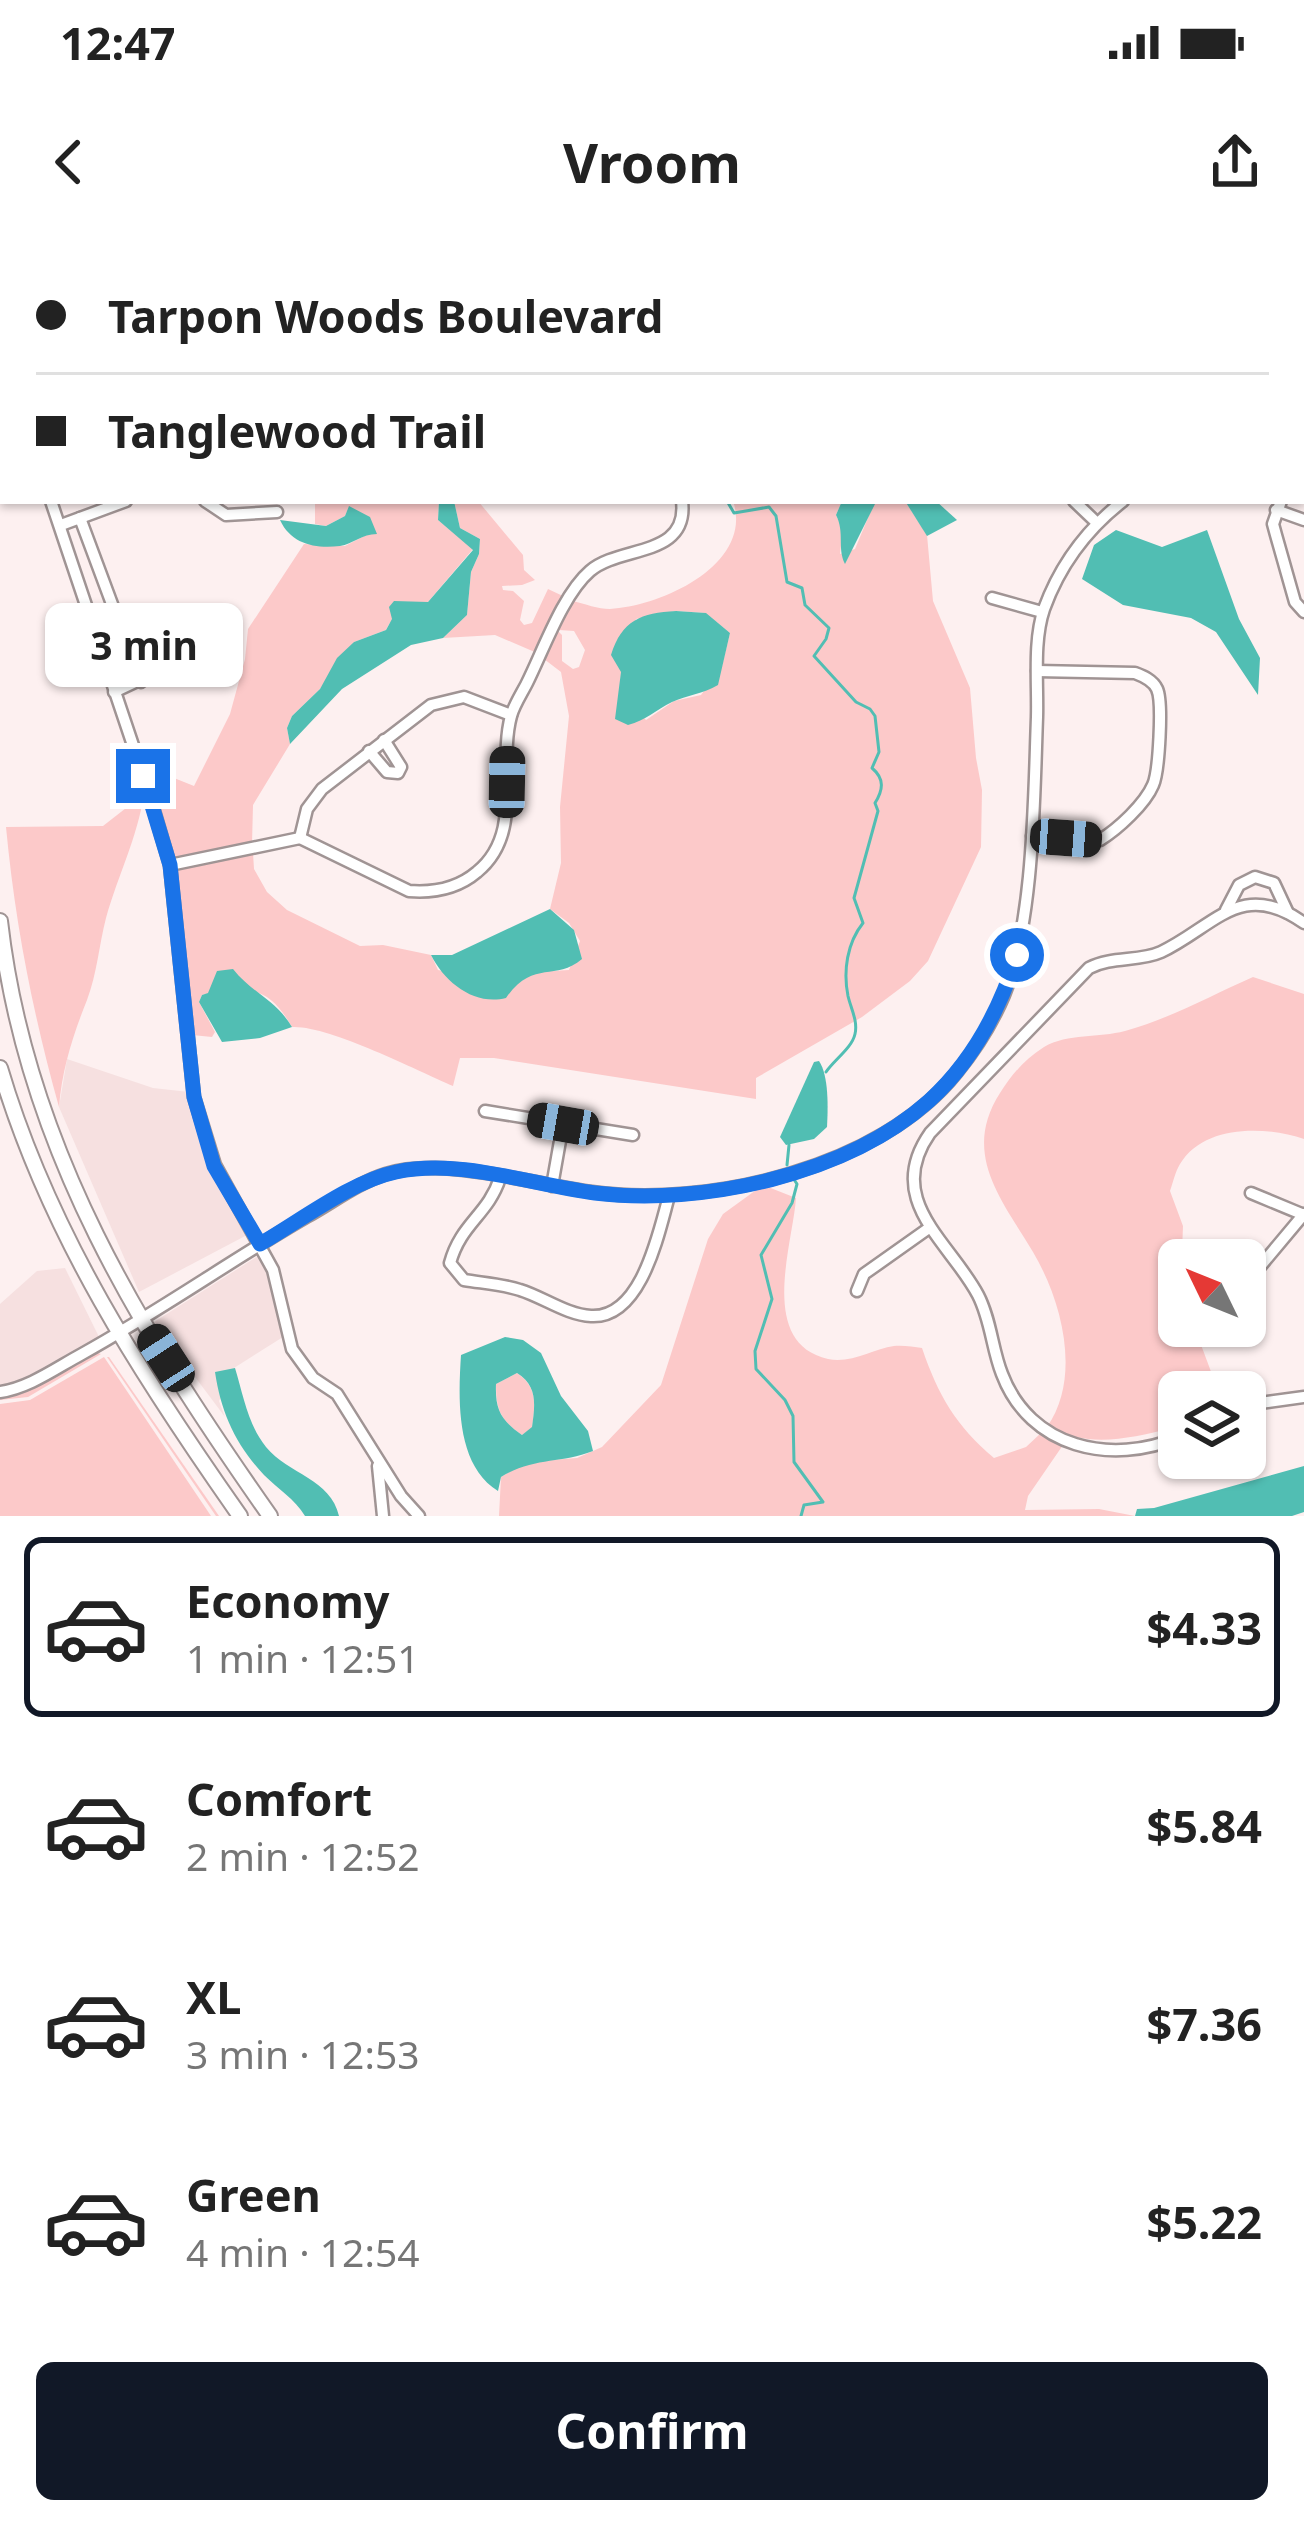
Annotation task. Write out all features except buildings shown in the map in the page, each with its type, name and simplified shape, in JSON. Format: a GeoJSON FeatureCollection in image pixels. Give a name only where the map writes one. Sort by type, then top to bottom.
{"type":"FeatureCollection","features":[{"type":"Feature","properties":{"kind":"main road"},"geometry":{"type":"LineString","coordinates":[[0,921],[16,1018],[42,1114],[93,1233],[141,1319],[270,1516]]}},
{"type":"Feature","properties":{"kind":"main road"},"geometry":{"type":"LineString","coordinates":[[0,1068],[16,1123],[53,1214],[118,1334],[240,1516]]}},
{"type":"Feature","properties":{"kind":"street"},"geometry":{"type":"LineString","coordinates":[[52,504],[170,865],[194,1097],[214,1166],[260,1244],[280,1289],[282,1319],[292,1349],[313,1378],[337,1394],[418,1516]]}},
{"type":"Feature","properties":{"kind":"street"},"geometry":{"type":"LineString","coordinates":[[61,525],[118,504]]}},
{"type":"Feature","properties":{"kind":"street"},"geometry":{"type":"LineString","coordinates":[[210,504],[226,515],[277,512]]}},
{"type":"Feature","properties":{"kind":"street"},"geometry":{"type":"LineString","coordinates":[[170,865],[300,838],[409,890],[427,892],[470,878],[486,866],[503,836],[511,715],[578,583],[607,560],[666,542],[679,525],[682,504]]}},
{"type":"Feature","properties":{"kind":"street"},"geometry":{"type":"LineString","coordinates":[[1077,504],[1096,522]]}},
{"type":"Feature","properties":{"kind":"street"},"geometry":{"type":"LineString","coordinates":[[0,1392],[28,1384],[118,1334],[260,1244],[382,1175],[422,1168],[597,1193],[669,1196],[732,1188],[839,1155],[892,1128],[928,1102],[956,1072],[1004,995],[1017,955],[1032,836],[1042,612],[1066,562],[1096,522],[1119,504]]}},
{"type":"Feature","properties":{"kind":"street"},"geometry":{"type":"LineString","coordinates":[[1304,520],[1279,506],[1276,535],[1294,602],[1304,612]]}},
{"type":"Feature","properties":{"kind":"street"},"geometry":{"type":"LineString","coordinates":[[80,518],[141,682]]}},
{"type":"Feature","properties":{"kind":"street"},"geometry":{"type":"LineString","coordinates":[[992,598],[1042,612]]}},
{"type":"Feature","properties":{"kind":"street"},"geometry":{"type":"LineString","coordinates":[[114,692],[167,667]]}},
{"type":"Feature","properties":{"kind":"street"},"geometry":{"type":"LineString","coordinates":[[1032,836],[1100,840],[1110,834],[1152,789],[1159,705],[1157,689],[1147,677],[1135,673],[1037,670]]}},
{"type":"Feature","properties":{"kind":"street"},"geometry":{"type":"LineString","coordinates":[[300,838],[315,797],[431,705],[452,697],[482,700],[511,715]]}},
{"type":"Feature","properties":{"kind":"street"},"geometry":{"type":"LineString","coordinates":[[369,752],[387,772],[398,773],[401,767],[384,740]]}},
{"type":"Feature","properties":{"kind":"street"},"geometry":{"type":"LineString","coordinates":[[1226,910],[1239,885],[1255,877],[1274,883],[1288,913]]}},
{"type":"Feature","properties":{"kind":"street"},"geometry":{"type":"LineString","coordinates":[[1158,1443],[1106,1451],[1077,1447],[1040,1428],[1009,1390],[976,1292],[919,1208],[914,1186],[918,1158],[930,1133],[1089,968],[1156,954],[1226,910],[1253,904],[1288,913],[1304,923]]}},
{"type":"Feature","properties":{"kind":"street"},"geometry":{"type":"LineString","coordinates":[[484,1111],[633,1135]]}},
{"type":"Feature","properties":{"kind":"street"},"geometry":{"type":"LineString","coordinates":[[553,1186],[563,1124]]}},
{"type":"Feature","properties":{"kind":"street"},"geometry":{"type":"LineString","coordinates":[[500,1178],[491,1204],[456,1240],[450,1263],[464,1280],[518,1288],[591,1316],[617,1307],[637,1287],[650,1262],[669,1196]]}},
{"type":"Feature","properties":{"kind":"street"},"geometry":{"type":"LineString","coordinates":[[1251,1193],[1304,1215],[1266,1260]]}},
{"type":"Feature","properties":{"kind":"street"},"geometry":{"type":"LineString","coordinates":[[857,1291],[864,1274],[929,1228]]}},
{"type":"Feature","properties":{"kind":"street"},"geometry":{"type":"LineString","coordinates":[[1266,1402],[1304,1397]]}},
{"type":"Feature","properties":{"kind":"street"},"geometry":{"type":"LineString","coordinates":[[378,1460],[382,1516]]}},
{"type":"Feature","properties":{"kind":"shaded area"},"geometry":{"type":"Polygon","coordinates":[[[315,504],[439,504],[438,520],[473,549],[428,602],[408,607],[386,630],[354,642],[320,689],[292,716],[287,728],[290,744],[253,805],[252,844],[173,860],[144,766],[194,786],[230,714],[248,629],[304,544],[345,546],[370,533],[363,515],[349,507],[345,516],[326,526],[315,524],[315,504]]]}},
{"type":"Feature","properties":{"kind":"shaded area"},"geometry":{"type":"Polygon","coordinates":[[[455,504],[480,504],[523,555],[524,570],[535,580],[502,586],[524,601],[520,620],[524,625],[532,623],[548,589],[565,597],[537,653],[495,635],[443,638],[467,615],[471,572],[479,554],[480,539],[460,528],[455,504]]]}},
{"type":"Feature","properties":{"kind":"shaded area"},"geometry":{"type":"Polygon","coordinates":[[[733,504],[841,504],[836,515],[843,530],[840,554],[855,549],[874,504],[907,504],[927,535],[933,601],[970,688],[982,790],[981,847],[928,961],[910,981],[862,1017],[756,1078],[756,1099],[494,1058],[460,1058],[453,1086],[349,1041],[292,1027],[265,996],[243,990],[202,995],[199,1002],[215,1032],[212,1037],[192,1035],[174,869],[253,853],[254,869],[267,892],[287,910],[360,946],[383,945],[431,955],[438,970],[514,986],[535,972],[569,970],[580,941],[569,923],[550,909],[561,863],[560,807],[569,716],[561,672],[544,659],[558,631],[562,661],[573,669],[579,667],[585,650],[574,631],[559,630],[573,601],[610,609],[655,600],[699,578],[730,544],[736,524],[733,504]],[[676,611],[636,619],[621,671],[620,693],[646,720],[674,701],[701,695],[722,666],[730,633],[705,613],[676,611]]]}},
{"type":"Feature","properties":{"kind":"shaded area"},"geometry":{"type":"Polygon","coordinates":[[[144,794],[69,1052],[59,1107],[26,968],[6,827],[103,826],[144,794]]]}},
{"type":"Feature","properties":{"kind":"shaded area"},"geometry":{"type":"Polygon","coordinates":[[[1253,977],[1304,994],[1304,1139],[1254,1131],[1220,1135],[1204,1141],[1180,1164],[1170,1191],[1183,1226],[1182,1239],[1158,1239],[1158,1347],[1202,1347],[1211,1371],[1158,1371],[1158,1431],[1109,1440],[1078,1438],[1047,1427],[1064,1385],[1064,1339],[1043,1272],[990,1176],[984,1136],[1000,1093],[1014,1073],[1044,1047],[1115,1033],[1174,1013],[1253,977]]]}},
{"type":"Feature","properties":{"kind":"shaded area"},"geometry":{"type":"Polygon","coordinates":[[[67,1059],[153,1088],[189,1092],[210,1166],[247,1235],[139,1292],[59,1107],[67,1059]]]}},
{"type":"Feature","properties":{"kind":"shaded area"},"geometry":{"type":"Polygon","coordinates":[[[763,1185],[796,1198],[784,1290],[793,1334],[806,1349],[837,1360],[894,1346],[922,1348],[950,1409],[994,1458],[1026,1447],[1041,1433],[1063,1445],[1028,1496],[1025,1510],[1099,1509],[1135,1516],[499,1516],[501,1477],[525,1462],[577,1458],[602,1447],[661,1385],[708,1239],[723,1214],[763,1185]]]}},
{"type":"Feature","properties":{"kind":"shaded area"},"geometry":{"type":"Polygon","coordinates":[[[258,1256],[275,1290],[283,1337],[234,1368],[219,1401],[225,1417],[154,1322],[258,1256]]]}},
{"type":"Feature","properties":{"kind":"shaded area"},"geometry":{"type":"Polygon","coordinates":[[[65,1268],[100,1339],[38,1373],[0,1387],[0,1304],[37,1271],[65,1268]]]}},
{"type":"Feature","properties":{"kind":"shaded area"},"geometry":{"type":"Polygon","coordinates":[[[95,1352],[101,1354],[28,1397],[0,1400],[0,1396],[30,1388],[95,1352]]]}},
{"type":"Feature","properties":{"kind":"shaded area"},"geometry":{"type":"Polygon","coordinates":[[[104,1357],[211,1516],[0,1516],[0,1404],[30,1400],[104,1357]]]}},
{"type":"Feature","properties":{"kind":"shaded area"},"geometry":{"type":"Polygon","coordinates":[[[109,1357],[219,1516],[216,1516],[109,1357]]]}},
{"type":"Feature","properties":{"kind":"shaded area"},"geometry":{"type":"Polygon","coordinates":[[[517,1373],[529,1384],[534,1404],[532,1428],[522,1435],[501,1414],[496,1393],[496,1384],[517,1373]]]}},
{"type":"Feature","properties":{"kind":"water"},"geometry":{"type":"Polygon","coordinates":[[[439,504],[455,504],[460,528],[480,539],[467,615],[443,638],[411,645],[342,689],[290,744],[287,728],[292,716],[320,689],[337,658],[354,642],[386,630],[394,601],[428,602],[473,550],[438,520],[439,504]]]}},
{"type":"Feature","properties":{"kind":"water"},"geometry":{"type":"Polygon","coordinates":[[[841,504],[875,504],[845,564],[841,552],[836,515],[841,504]]]}},
{"type":"Feature","properties":{"kind":"water"},"geometry":{"type":"Polygon","coordinates":[[[907,504],[939,504],[957,520],[927,536],[907,504]]]}},
{"type":"Feature","properties":{"kind":"water"},"geometry":{"type":"Polygon","coordinates":[[[349,506],[370,517],[377,534],[322,547],[297,540],[280,520],[326,526],[345,516],[349,506]]]}},
{"type":"Feature","properties":{"kind":"water"},"geometry":{"type":"Polygon","coordinates":[[[1116,530],[1162,547],[1207,530],[1239,619],[1260,658],[1258,695],[1216,632],[1191,618],[1123,605],[1082,579],[1094,545],[1116,530]]]}},
{"type":"Feature","properties":{"kind":"water"},"geometry":{"type":"Polygon","coordinates":[[[676,611],[706,613],[730,633],[718,685],[628,725],[615,719],[621,672],[611,655],[621,634],[643,617],[676,611]]]}},
{"type":"Feature","properties":{"kind":"water"},"geometry":{"type":"Polygon","coordinates":[[[550,909],[574,930],[582,959],[525,979],[506,998],[483,999],[462,990],[431,955],[452,955],[550,909]]]}},
{"type":"Feature","properties":{"kind":"water"},"geometry":{"type":"Polygon","coordinates":[[[233,969],[292,1027],[260,1038],[222,1042],[199,1002],[217,971],[233,969]]]}},
{"type":"Feature","properties":{"kind":"water"},"geometry":{"type":"Polygon","coordinates":[[[819,1061],[826,1083],[827,1127],[814,1139],[786,1145],[780,1137],[814,1062],[819,1061]]]}},
{"type":"Feature","properties":{"kind":"water"},"geometry":{"type":"Polygon","coordinates":[[[505,1337],[523,1340],[541,1353],[561,1396],[588,1431],[593,1451],[513,1471],[501,1477],[498,1491],[484,1480],[467,1449],[460,1411],[461,1355],[505,1337]],[[517,1373],[496,1384],[501,1414],[522,1435],[532,1427],[534,1411],[532,1390],[517,1373]]]}},
{"type":"Feature","properties":{"kind":"water"},"geometry":{"type":"Polygon","coordinates":[[[235,1368],[247,1409],[266,1447],[327,1493],[339,1516],[305,1516],[245,1452],[226,1415],[215,1372],[235,1368]]]}},
{"type":"Feature","properties":{"kind":"water"},"geometry":{"type":"Polygon","coordinates":[[[1304,1466],[1304,1512],[1292,1516],[1135,1516],[1137,1509],[1304,1466]]]}},
{"type":"Feature","properties":{"kind":"waterway"},"geometry":{"type":"LineString","coordinates":[[729,504],[734,513],[769,507],[776,516],[787,582],[802,588],[805,605],[829,628],[814,656],[875,716],[879,752],[872,768],[881,789],[854,898],[863,923],[846,967],[856,1029],[850,1044],[826,1072]]}},
{"type":"Feature","properties":{"kind":"waterway"},"geometry":{"type":"LineString","coordinates":[[787,1165],[789,1145]]}},
{"type":"Feature","properties":{"kind":"waterway"},"geometry":{"type":"LineString","coordinates":[[793,1178],[797,1184],[792,1203],[761,1255],[772,1299],[755,1351],[756,1369],[785,1400],[793,1416],[794,1462],[823,1502],[804,1505],[801,1516]]}},
{"type":"Feature","properties":{"kind":"route"},"geometry":{"type":"LineString","coordinates":[[143,776],[170,865],[194,1097],[214,1166],[260,1244],[360,1186],[399,1171],[459,1171],[645,1197],[716,1192],[839,1155],[892,1128],[928,1102],[956,1072],[992,1019],[1017,955]]}}]}
